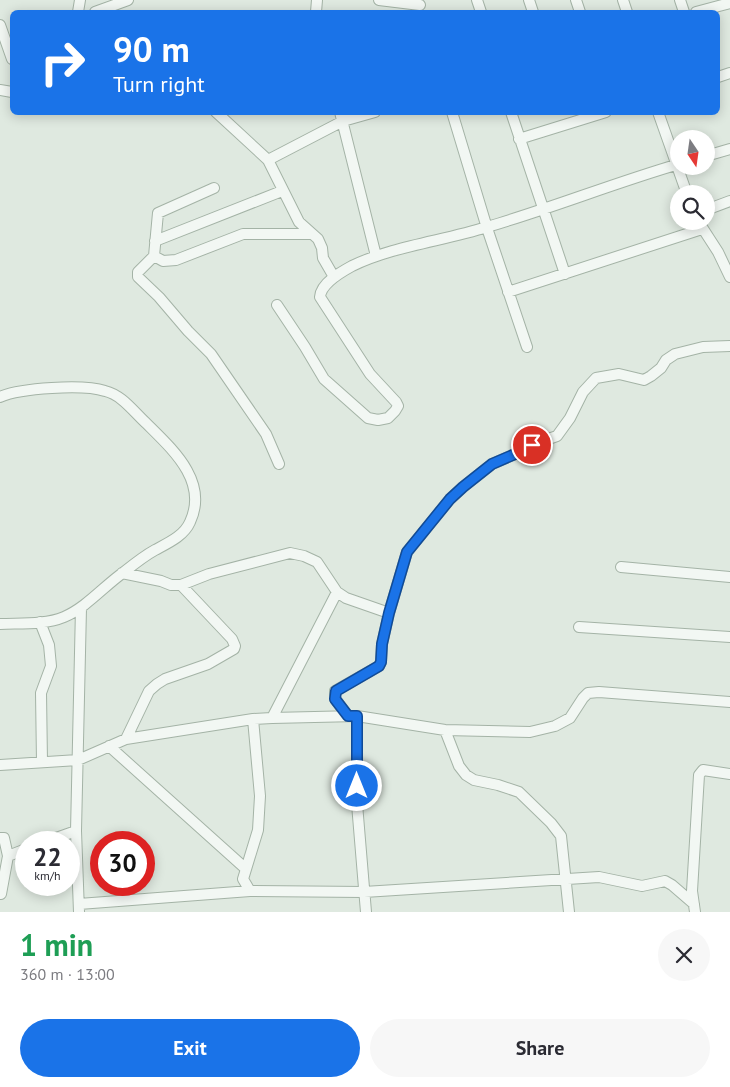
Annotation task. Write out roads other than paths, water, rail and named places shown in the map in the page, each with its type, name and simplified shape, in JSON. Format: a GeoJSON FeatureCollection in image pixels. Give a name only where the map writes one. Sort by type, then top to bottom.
{"type":"FeatureCollection","features":[{"type":"Feature","properties":{"kind":"street"},"geometry":{"type":"LineString","coordinates":[[100,10],[128,0]]}},
{"type":"Feature","properties":{"kind":"street"},"geometry":{"type":"LineString","coordinates":[[379,0],[421,6]]}},
{"type":"Feature","properties":{"kind":"street"},"geometry":{"type":"LineString","coordinates":[[702,10],[728,2]]}},
{"type":"Feature","properties":{"kind":"street"},"geometry":{"type":"LineString","coordinates":[[0,25],[10,52]]}},
{"type":"Feature","properties":{"kind":"street"},"geometry":{"type":"LineString","coordinates":[[219,115],[268,160],[298,222],[318,239],[322,248],[323,258],[334,278]]}},
{"type":"Feature","properties":{"kind":"street"},"geometry":{"type":"LineString","coordinates":[[453,115],[486,228],[526,347]]}},
{"type":"Feature","properties":{"kind":"street"},"geometry":{"type":"LineString","coordinates":[[512,115],[565,274]]}},
{"type":"Feature","properties":{"kind":"street"},"geometry":{"type":"LineString","coordinates":[[519,139],[596,115]]}},
{"type":"Feature","properties":{"kind":"street"},"geometry":{"type":"LineString","coordinates":[[659,115],[670,145]]}},
{"type":"Feature","properties":{"kind":"street"},"geometry":{"type":"LineString","coordinates":[[268,160],[342,116],[376,256]]}},
{"type":"Feature","properties":{"kind":"street"},"geometry":{"type":"LineString","coordinates":[[715,153],[730,148]]}},
{"type":"Feature","properties":{"kind":"street"},"geometry":{"type":"LineString","coordinates":[[277,305],[324,379],[368,418],[378,420],[388,418],[398,406],[396,402],[370,374],[353,351],[320,297],[324,288],[334,278],[351,267],[376,256],[486,228],[670,166]]}},
{"type":"Feature","properties":{"kind":"street"},"geometry":{"type":"LineString","coordinates":[[214,188],[158,213],[154,256],[138,272],[138,277],[211,354],[266,434],[279,464]]}},
{"type":"Feature","properties":{"kind":"street"},"geometry":{"type":"LineString","coordinates":[[155,241],[282,191]]}},
{"type":"Feature","properties":{"kind":"street"},"geometry":{"type":"LineString","coordinates":[[715,207],[730,201]]}},
{"type":"Feature","properties":{"kind":"street"},"geometry":{"type":"LineString","coordinates":[[508,292],[565,274],[686,230]]}},
{"type":"Feature","properties":{"kind":"street"},"geometry":{"type":"LineString","coordinates":[[703,230],[718,252],[730,277]]}},
{"type":"Feature","properties":{"kind":"street"},"geometry":{"type":"LineString","coordinates":[[154,256],[163,261],[176,260],[243,234],[311,234]]}},
{"type":"Feature","properties":{"kind":"street"},"geometry":{"type":"LineString","coordinates":[[366,912],[357,804],[353,716],[335,699],[336,691],[379,666],[381,662],[382,644],[389,613],[407,552],[450,499],[492,464],[515,454],[520,449],[557,436],[570,418],[584,392],[596,378],[619,374],[644,380],[661,368],[666,360],[675,354],[703,347],[730,346]]}},
{"type":"Feature","properties":{"kind":"street"},"geometry":{"type":"LineString","coordinates":[[0,397],[15,392],[33,390],[90,388],[106,391],[120,398],[186,466],[193,485],[196,503],[190,524],[176,539],[154,551],[122,573],[81,608],[63,618],[40,622],[0,624]]}},
{"type":"Feature","properties":{"kind":"street"},"geometry":{"type":"LineString","coordinates":[[122,573],[161,581],[171,586],[181,585],[209,574],[290,553],[304,556],[317,562],[337,592],[346,598],[389,613]]}},
{"type":"Feature","properties":{"kind":"street"},"geometry":{"type":"LineString","coordinates":[[621,567],[730,577]]}},
{"type":"Feature","properties":{"kind":"street"},"geometry":{"type":"LineString","coordinates":[[126,739],[149,690],[165,679],[208,664],[234,649],[235,646],[232,639],[181,585]]}},
{"type":"Feature","properties":{"kind":"street"},"geometry":{"type":"LineString","coordinates":[[272,718],[337,592]]}},
{"type":"Feature","properties":{"kind":"street"},"geometry":{"type":"LineString","coordinates":[[76,831],[81,608]]}},
{"type":"Feature","properties":{"kind":"street"},"geometry":{"type":"LineString","coordinates":[[40,622],[49,645],[51,666],[41,693],[42,762]]}},
{"type":"Feature","properties":{"kind":"street"},"geometry":{"type":"LineString","coordinates":[[579,627],[730,637]]}},
{"type":"Feature","properties":{"kind":"street"},"geometry":{"type":"LineString","coordinates":[[0,765],[78,760],[126,739],[253,719],[353,716],[445,730],[530,732],[555,726],[570,718],[588,693],[599,692],[730,702]]}},
{"type":"Feature","properties":{"kind":"street"},"geometry":{"type":"LineString","coordinates":[[250,891],[244,882],[258,830],[260,796],[253,719]]}},
{"type":"Feature","properties":{"kind":"street"},"geometry":{"type":"LineString","coordinates":[[445,730],[459,766],[466,775],[474,780],[519,792],[551,823],[561,836],[569,912]]}},
{"type":"Feature","properties":{"kind":"street"},"geometry":{"type":"LineString","coordinates":[[109,746],[246,869]]}},
{"type":"Feature","properties":{"kind":"street"},"geometry":{"type":"LineString","coordinates":[[695,908],[692,891],[699,775],[703,770],[730,774]]}},
{"type":"Feature","properties":{"kind":"street"},"geometry":{"type":"LineString","coordinates":[[0,838],[4,838],[8,856],[1,894]]}},
{"type":"Feature","properties":{"kind":"street"},"geometry":{"type":"LineString","coordinates":[[8,856],[15,853]]}},
{"type":"Feature","properties":{"kind":"street"},"geometry":{"type":"LineString","coordinates":[[79,908],[250,891],[364,892],[599,877],[642,886],[665,881],[672,884],[695,908]]}}]}
